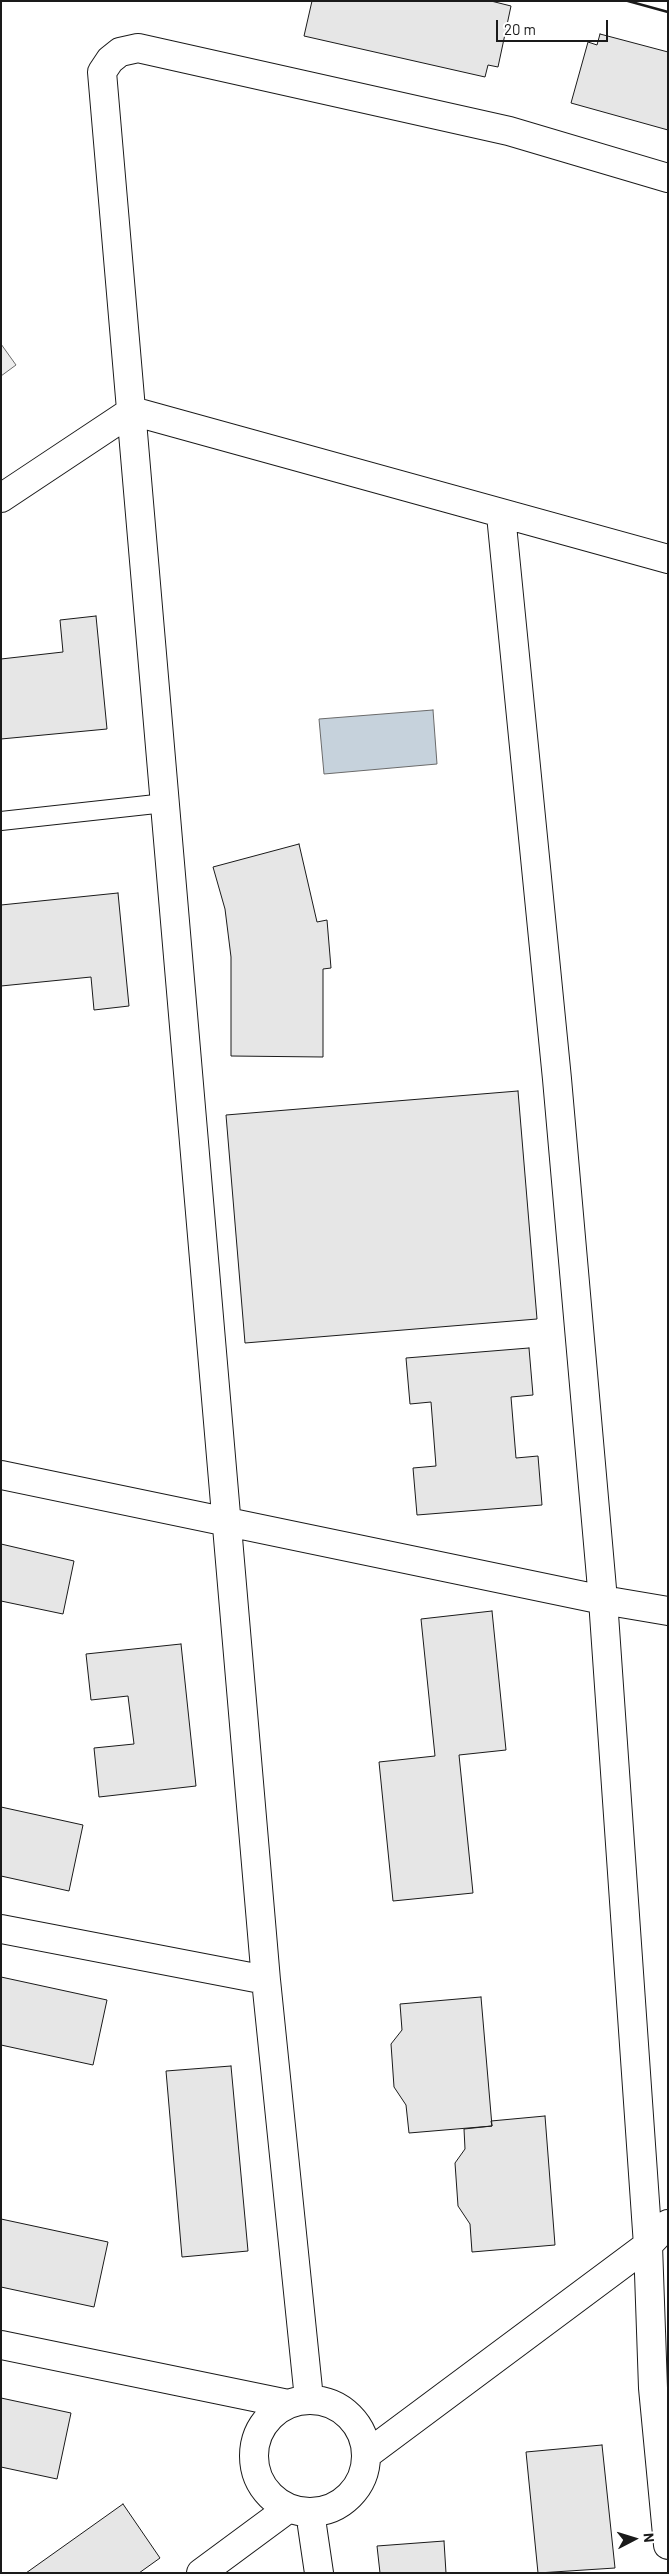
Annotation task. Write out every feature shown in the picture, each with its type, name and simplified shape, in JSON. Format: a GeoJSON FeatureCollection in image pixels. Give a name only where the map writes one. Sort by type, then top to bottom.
{"type":"FeatureCollection","features":[{"type":"Feature","properties":{"kind":"street"},"geometry":{"type":"LineString","coordinates":[[298,2401],[266,1980],[228,1523],[102,72],[110,60],[120,52],[138,48],[509,131],[668,178]]}},
{"type":"Feature","properties":{"kind":"street"},"geometry":{"type":"LineString","coordinates":[[1,498],[132,411],[668,559]]}},
{"type":"Feature","properties":{"kind":"street"},"geometry":{"type":"LineString","coordinates":[[501,514],[557,1079],[603,1600],[648,2245],[653,2388],[668,2545]]}},
{"type":"Feature","properties":{"kind":"street"},"geometry":{"type":"LineString","coordinates":[[1,1475],[603,1600],[668,1611]]}},
{"type":"Feature","properties":{"kind":"street"},"geometry":{"type":"LineString","coordinates":[[1,1929],[266,1980]]}},
{"type":"Feature","properties":{"kind":"street"},"geometry":{"type":"LineString","coordinates":[[366,2455],[648,2245],[668,2224]]}},
{"type":"Feature","properties":{"kind":"street"},"geometry":{"type":"LineString","coordinates":[[1,2345],[298,2401],[331,2403],[349,2415],[362,2434],[366,2455],[362,2477],[350,2495],[332,2508],[300,2510],[270,2496],[258,2478],[254,2456],[257,2434],[270,2416],[298,2401]]}},
{"type":"Feature","properties":{"kind":"street"},"geometry":{"type":"LineString","coordinates":[[202,2573],[300,2510]]}},
{"type":"Feature","properties":{"kind":"street"},"geometry":{"type":"LineString","coordinates":[[300,2510],[318,2573]]}},
{"type":"Feature","properties":{"kind":"lane"},"geometry":{"type":"LineString","coordinates":[[1,821],[165,804]]}},
{"type":"Feature","properties":{"kind":"shaded area"},"geometry":{"type":"Polygon","coordinates":[[[1,344],[16,365],[1,376],[1,344]]]}},
{"type":"Feature","properties":{"kind":"shaded area"},"geometry":{"type":"Polygon","coordinates":[[[433,710],[437,764],[324,774],[319,719],[433,710]]]}},
{"type":"Feature","properties":{"kind":"building"},"geometry":{"type":"Polygon","coordinates":[[[312,1],[491,1],[511,6],[498,67],[488,65],[485,77],[304,36],[312,1]]]}},
{"type":"Feature","properties":{"kind":"building"},"geometry":{"type":"Polygon","coordinates":[[[600,34],[668,52],[668,130],[571,103],[588,42],[597,45],[600,34]]]}},
{"type":"Feature","properties":{"kind":"building"},"geometry":{"type":"Polygon","coordinates":[[[96,616],[107,729],[1,739],[1,659],[63,652],[60,620],[96,616]]]}},
{"type":"Feature","properties":{"kind":"building"},"geometry":{"type":"Polygon","coordinates":[[[299,844],[317,922],[327,920],[331,968],[323,969],[323,1057],[231,1056],[231,957],[225,909],[213,867],[299,844]]]}},
{"type":"Feature","properties":{"kind":"building"},"geometry":{"type":"Polygon","coordinates":[[[118,893],[129,1006],[94,1010],[91,977],[1,986],[1,905],[118,893]]]}},
{"type":"Feature","properties":{"kind":"building"},"geometry":{"type":"Polygon","coordinates":[[[518,1091],[537,1319],[245,1343],[226,1115],[518,1091]]]}},
{"type":"Feature","properties":{"kind":"building"},"geometry":{"type":"Polygon","coordinates":[[[529,1348],[533,1395],[511,1397],[516,1458],[538,1456],[542,1505],[417,1515],[413,1468],[436,1466],[431,1402],[410,1404],[406,1358],[529,1348]]]}},
{"type":"Feature","properties":{"kind":"building"},"geometry":{"type":"Polygon","coordinates":[[[1,1544],[74,1561],[63,1614],[1,1601],[1,1544]]]}},
{"type":"Feature","properties":{"kind":"building"},"geometry":{"type":"Polygon","coordinates":[[[492,1611],[506,1750],[459,1755],[473,1893],[393,1901],[379,1762],[435,1756],[421,1619],[492,1611]]]}},
{"type":"Feature","properties":{"kind":"building"},"geometry":{"type":"Polygon","coordinates":[[[181,1644],[196,1786],[99,1797],[94,1748],[134,1744],[128,1696],[91,1700],[86,1654],[181,1644]]]}},
{"type":"Feature","properties":{"kind":"building"},"geometry":{"type":"Polygon","coordinates":[[[1,1807],[83,1825],[69,1891],[1,1876],[1,1807]]]}},
{"type":"Feature","properties":{"kind":"building"},"geometry":{"type":"Polygon","coordinates":[[[1,1977],[107,2000],[93,2065],[1,2045],[1,1977]]]}},
{"type":"Feature","properties":{"kind":"building"},"geometry":{"type":"Polygon","coordinates":[[[481,1997],[492,2126],[409,2133],[406,2105],[394,2087],[391,2044],[402,2030],[400,2004],[481,1997]]]}},
{"type":"Feature","properties":{"kind":"building"},"geometry":{"type":"Polygon","coordinates":[[[231,2066],[248,2251],[182,2257],[166,2071],[231,2066]]]}},
{"type":"Feature","properties":{"kind":"building"},"geometry":{"type":"Polygon","coordinates":[[[545,2116],[555,2245],[472,2252],[470,2224],[458,2206],[455,2163],[465,2149],[464,2129],[492,2126],[491,2121],[545,2116]]]}},
{"type":"Feature","properties":{"kind":"building"},"geometry":{"type":"Polygon","coordinates":[[[1,2219],[108,2242],[94,2307],[1,2287],[1,2219]]]}},
{"type":"Feature","properties":{"kind":"building"},"geometry":{"type":"Polygon","coordinates":[[[1,2398],[71,2413],[57,2479],[1,2467],[1,2398]]]}},
{"type":"Feature","properties":{"kind":"building"},"geometry":{"type":"Polygon","coordinates":[[[602,2445],[615,2568],[538,2573],[526,2452],[602,2445]]]}},
{"type":"Feature","properties":{"kind":"building"},"geometry":{"type":"Polygon","coordinates":[[[123,2504],[160,2558],[139,2573],[26,2573],[123,2504]]]}},
{"type":"Feature","properties":{"kind":"building"},"geometry":{"type":"Polygon","coordinates":[[[444,2541],[446,2573],[380,2573],[377,2546],[444,2541]]]}},
{"type":"Feature","properties":{"kind":"wall"},"geometry":{"type":"LineString","coordinates":[[628,1],[668,12]]}}]}
